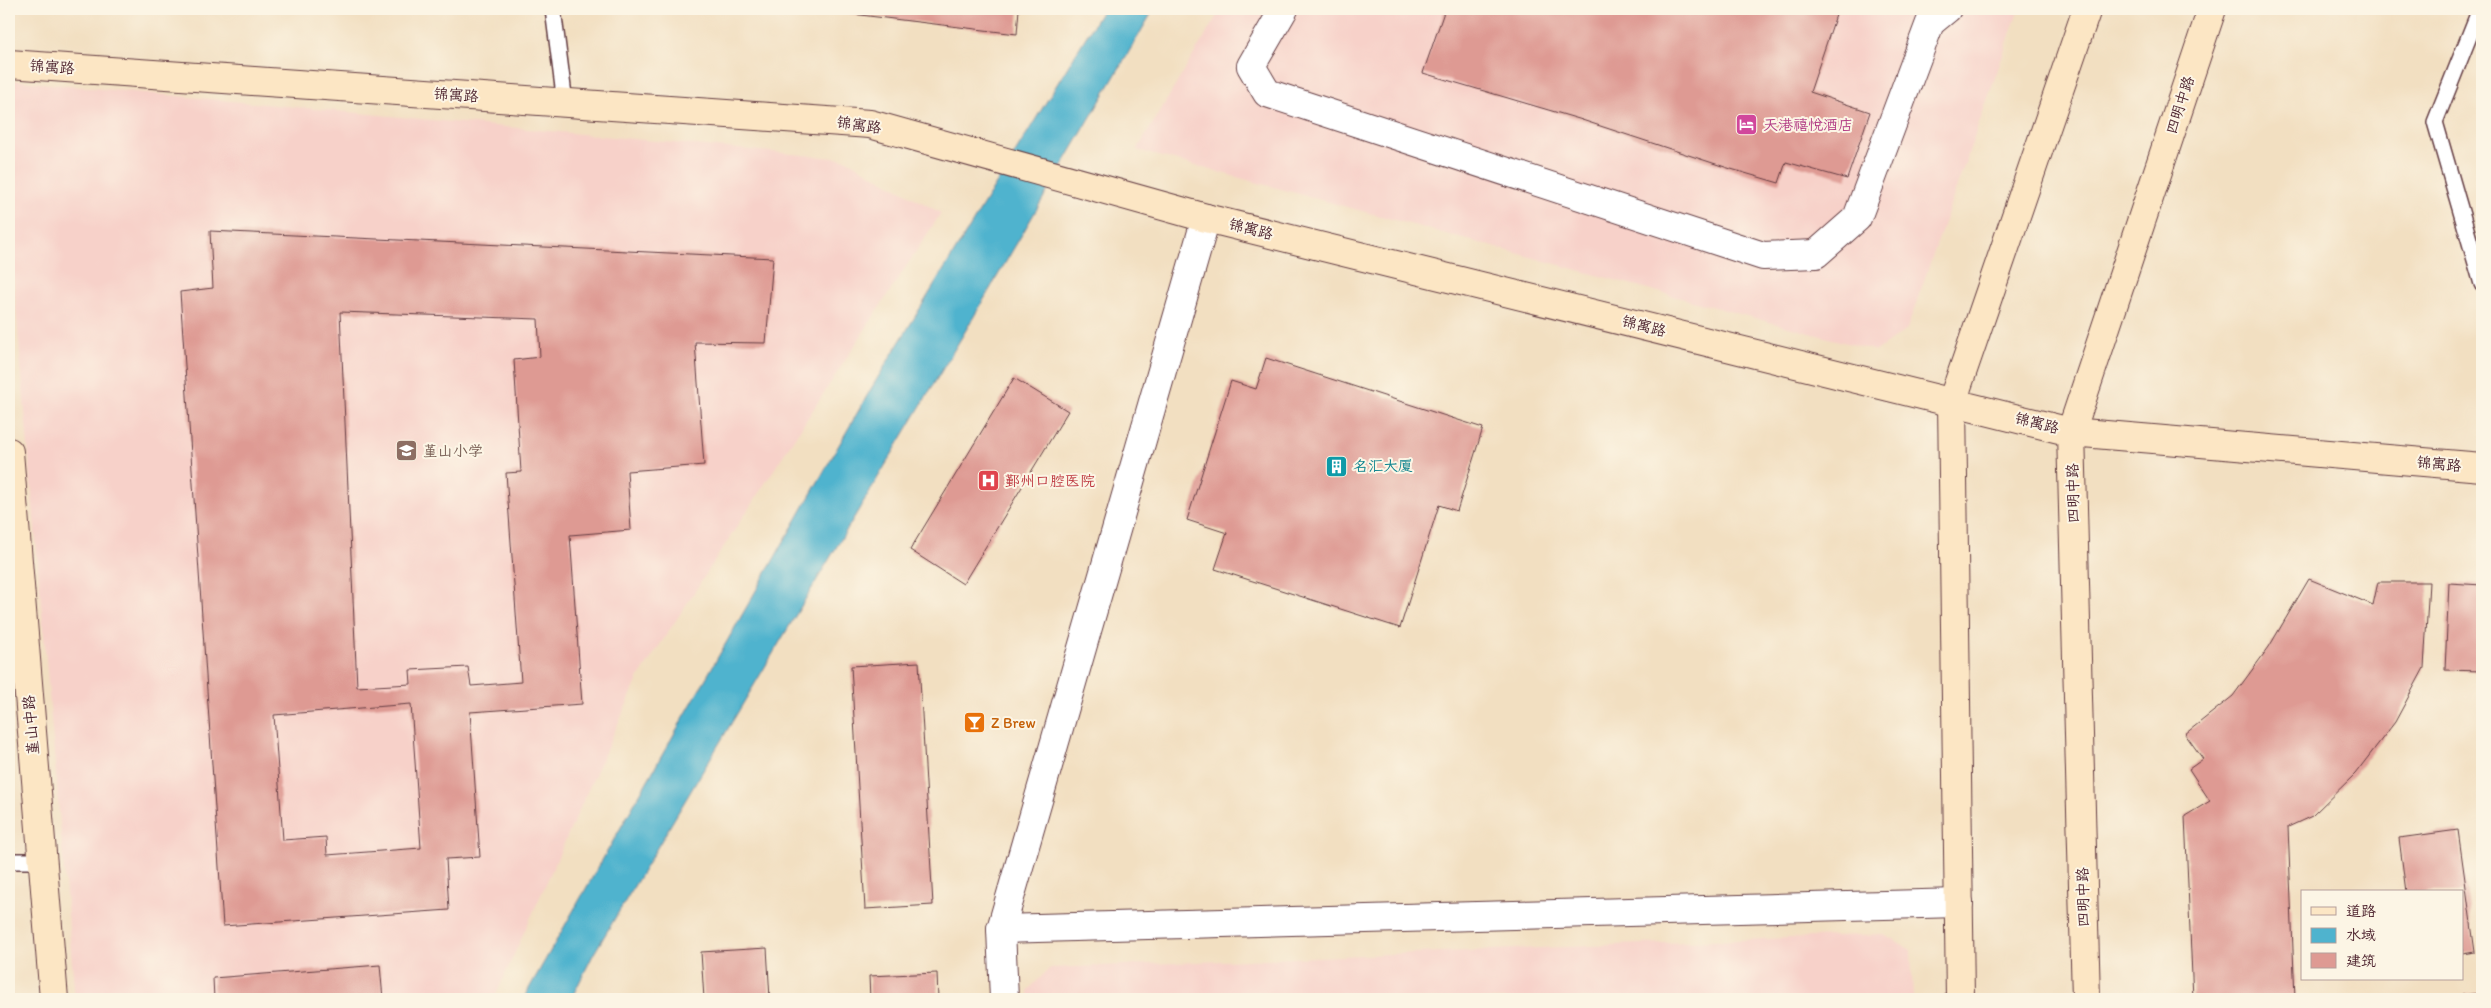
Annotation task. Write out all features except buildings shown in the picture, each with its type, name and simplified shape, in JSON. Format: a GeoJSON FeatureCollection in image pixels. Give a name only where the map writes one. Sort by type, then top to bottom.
{"type":"FeatureCollection","features":[{"type":"Feature","properties":{"kind":"street"},"geometry":{"type":"LineString","coordinates":[[1284,9],[1251,66],[1267,93],[1763,256],[1816,254],[1857,218],[1930,23],[1947,9]]}},
{"type":"Feature","properties":{"kind":"street"},"geometry":{"type":"LineString","coordinates":[[1960,999],[1952,402],[2087,9]]}},
{"type":"Feature","properties":{"kind":"street","name":"四明中路"},"geometry":{"type":"LineString","coordinates":[[2086,999],[2071,432],[2212,9]]}},
{"type":"Feature","properties":{"kind":"street","name":"锦寓路"},"geometry":{"type":"LineString","coordinates":[[9,64],[870,124],[1206,218],[2071,432],[2482,467]]}},
{"type":"Feature","properties":{"kind":"street"},"geometry":{"type":"LineString","coordinates":[[1004,999],[1001,929],[1206,218]]}},
{"type":"Feature","properties":{"kind":"street","name":"堇山中路"},"geometry":{"type":"LineString","coordinates":[[9,452],[54,999]]}},
{"type":"Feature","properties":{"kind":"street"},"geometry":{"type":"LineString","coordinates":[[1001,929],[1959,903]]}},
{"type":"Feature","properties":{"kind":"lane"},"geometry":{"type":"LineString","coordinates":[[553,9],[565,103]]}},
{"type":"Feature","properties":{"kind":"lane"},"geometry":{"type":"LineString","coordinates":[[2480,9],[2435,122],[2482,284]]}},
{"type":"Feature","properties":{"kind":"lane"},"geometry":{"type":"LineString","coordinates":[[9,861],[43,860]]}},
{"type":"Feature","properties":{"kind":"shaded area"},"geometry":{"type":"Polygon","coordinates":[[[1221,9],[2019,9],[1907,329],[1876,351],[1137,150],[1221,9]]]}},
{"type":"Feature","properties":{"kind":"shaded area","name":"堇山小学"},"geometry":{"type":"Polygon","coordinates":[[[9,80],[845,159],[941,213],[639,677],[494,999],[75,999],[9,225],[9,80]]]}},
{"type":"Feature","properties":{"kind":"shaded area"},"geometry":{"type":"Polygon","coordinates":[[[1884,934],[1911,950],[1913,999],[1029,999],[1028,990],[1050,968],[1884,934]]]}},
{"type":"Feature","properties":{"kind":"water"},"geometry":{"type":"Polygon","coordinates":[[[1103,9],[1154,9],[963,335],[593,955],[571,999],[523,999],[872,387],[1103,9]]]}},
{"type":"Feature","properties":{"kind":"place","name":"天港禧悦酒店"},"geometry":{"type":"Point","coordinates":[1747,125]}},
{"type":"Feature","properties":{"kind":"place","name":"堇山小学"},"geometry":{"type":"Point","coordinates":[407,451]}},
{"type":"Feature","properties":{"kind":"place","name":"名汇大厦"},"geometry":{"type":"Point","coordinates":[1337,466]}},
{"type":"Feature","properties":{"kind":"place","name":"鄞州口腔医院"},"geometry":{"type":"Point","coordinates":[989,481]}},
{"type":"Feature","properties":{"kind":"place","name":"Z Brew"},"geometry":{"type":"Point","coordinates":[975,723]}}]}
